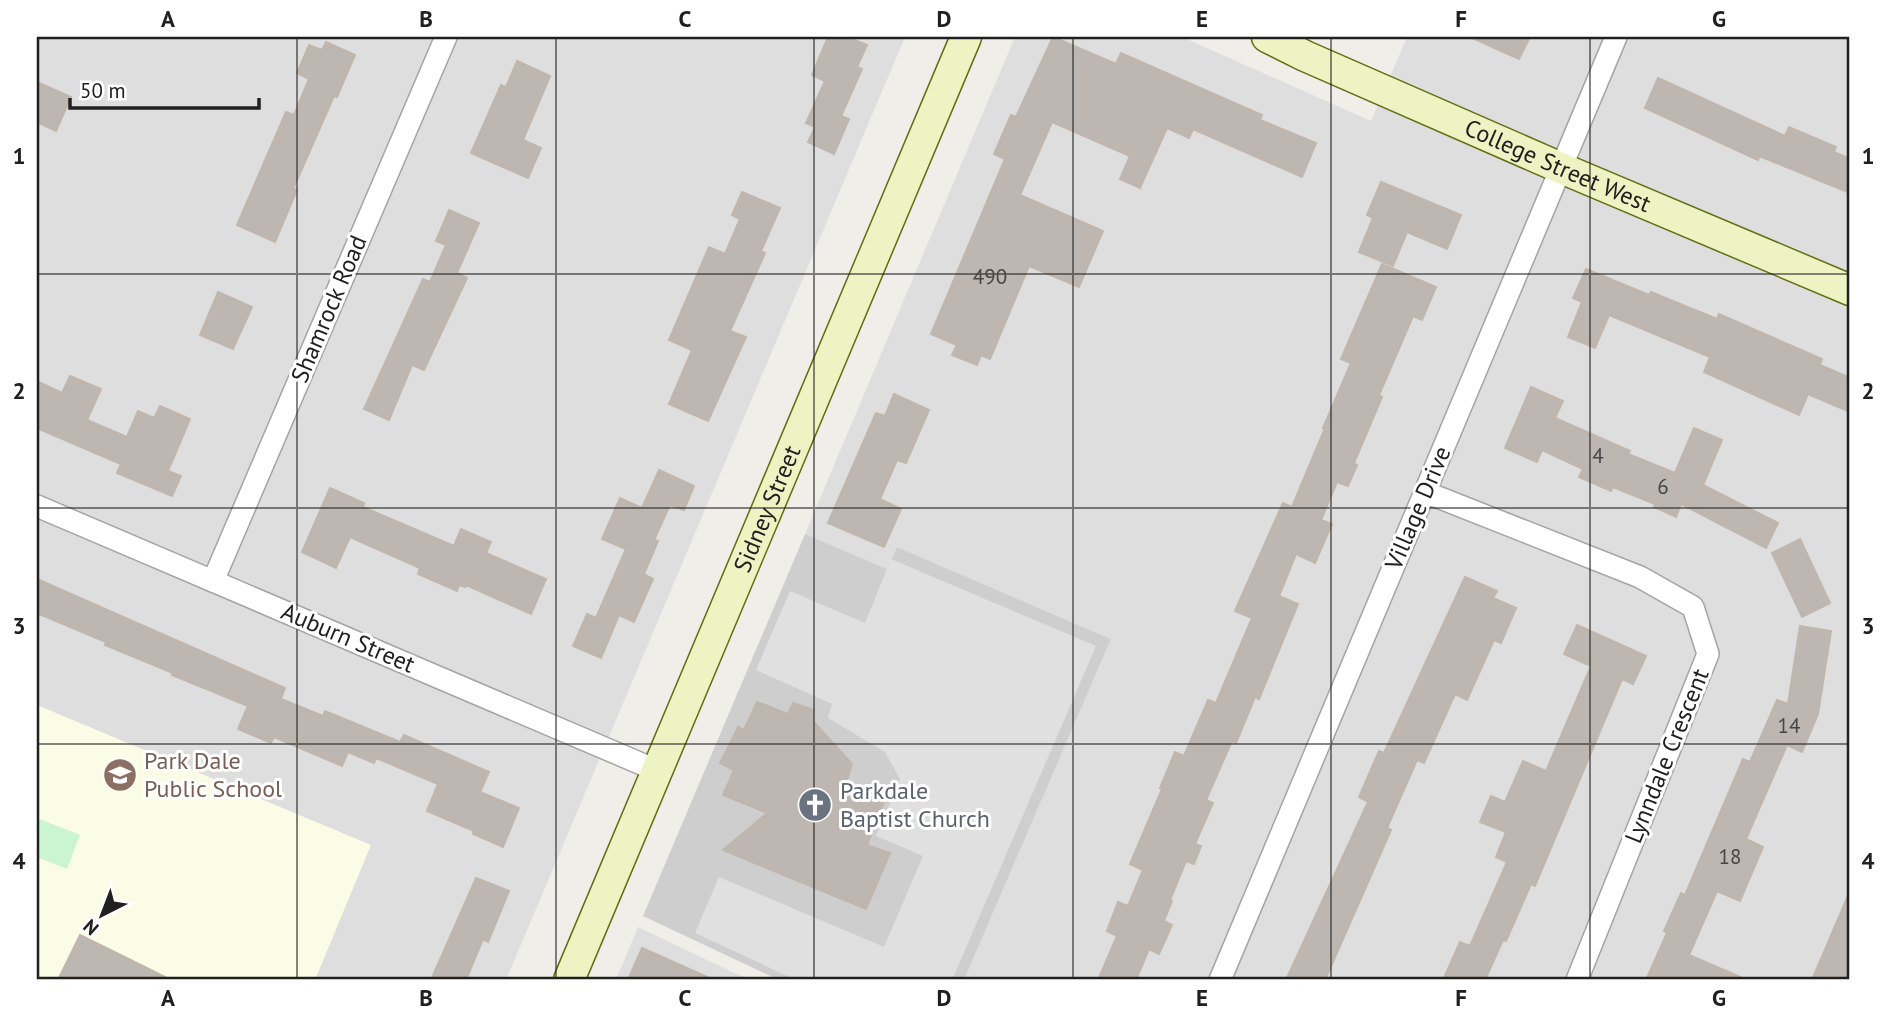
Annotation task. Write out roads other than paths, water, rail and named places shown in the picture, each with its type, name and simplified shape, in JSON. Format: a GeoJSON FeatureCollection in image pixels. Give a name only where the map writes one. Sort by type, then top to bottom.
{"type":"FeatureCollection","features":[{"type":"Feature","properties":{"kind":"main road","name":"Sidney Street"},"geometry":{"type":"LineString","coordinates":[[569,980],[966,37]]}},
{"type":"Feature","properties":{"kind":"main road","name":"College Street West"},"geometry":{"type":"LineString","coordinates":[[1268,37],[1305,56],[1562,168],[1850,290]]}},
{"type":"Feature","properties":{"kind":"street","name":"Shamrock Road"},"geometry":{"type":"LineString","coordinates":[[213,581],[446,37]]}},
{"type":"Feature","properties":{"kind":"street","name":"Village Drive"},"geometry":{"type":"LineString","coordinates":[[1220,980],[1616,37]]}},
{"type":"Feature","properties":{"kind":"street","name":"Lynndale Crescent"},"geometry":{"type":"LineString","coordinates":[[1425,492],[1651,583],[1693,607],[1708,654],[1577,980]]}},
{"type":"Feature","properties":{"kind":"street","name":"Auburn Street"},"geometry":{"type":"LineString","coordinates":[[37,506],[658,771]]}},
{"type":"Feature","properties":{"kind":"place","name":"Park Dale Public School"},"geometry":{"type":"Point","coordinates":[120,775]}},
{"type":"Feature","properties":{"kind":"place","name":"Parkdale Baptist Church"},"geometry":{"type":"Point","coordinates":[815,805]}}]}
